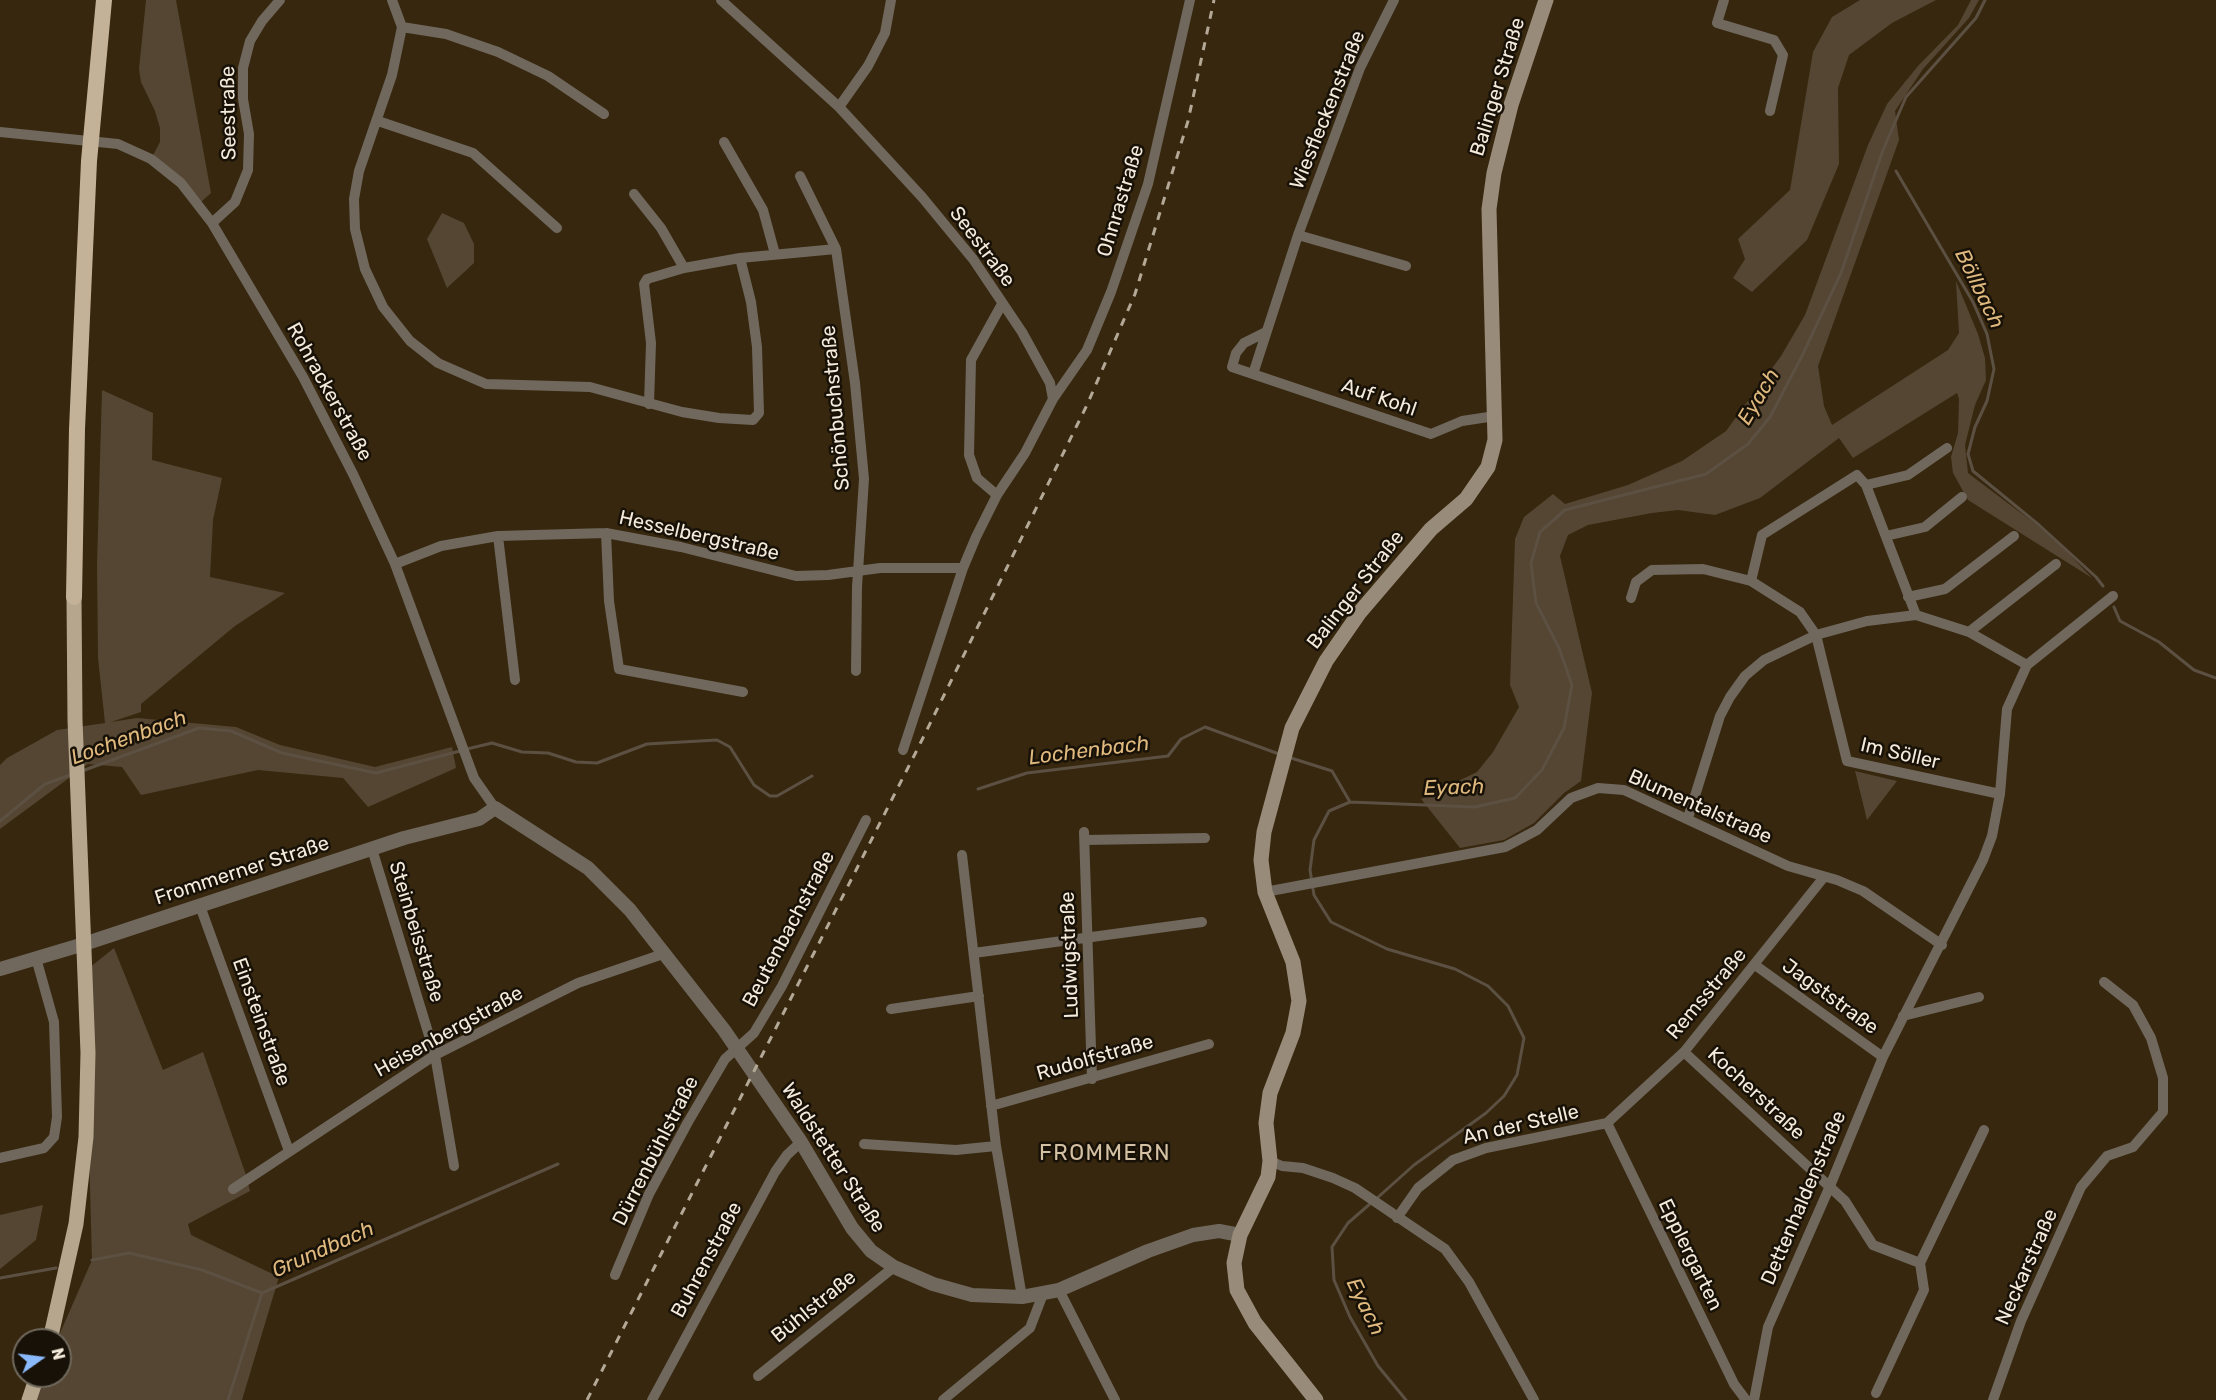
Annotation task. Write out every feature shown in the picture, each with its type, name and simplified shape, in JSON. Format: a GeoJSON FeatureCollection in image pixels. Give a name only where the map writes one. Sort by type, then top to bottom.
{"type":"FeatureCollection","features":[{"type":"Feature","properties":{"kind":"highway"},"geometry":{"type":"LineString","coordinates":[[74,597],[77,429],[89,161],[104,0]]}},
{"type":"Feature","properties":{"kind":"main road","name":"Balinger Straße"},"geometry":{"type":"LineString","coordinates":[[1316,1400],[1255,1323],[1237,1290],[1234,1263],[1240,1235],[1268,1177],[1270,1161],[1266,1123],[1270,1093],[1293,1033],[1299,1001],[1293,962],[1261,860],[1264,832],[1292,728],[1326,661],[1360,612],[1431,529],[1466,499],[1488,468],[1495,440],[1490,320],[1492,191],[1507,117],[1546,0]]}},
{"type":"Feature","properties":{"kind":"main road"},"geometry":{"type":"LineString","coordinates":[[53,1328],[76,1224],[82,1178],[88,1053],[75,720],[74,597]]}},
{"type":"Feature","properties":{"kind":"street","name":"Seestraße"},"geometry":{"type":"LineString","coordinates":[[212,223],[235,202],[248,170],[249,134],[243,99],[243,68],[250,41],[262,21],[280,0]]}},
{"type":"Feature","properties":{"kind":"street"},"geometry":{"type":"LineString","coordinates":[[392,0],[402,27],[392,75],[359,171],[354,200],[355,229],[365,269],[382,307],[411,341],[438,363],[486,384],[590,387],[649,404],[719,418],[753,420],[759,413],[757,347],[751,302],[740,258]]}},
{"type":"Feature","properties":{"kind":"street","name":"Seestraße"},"geometry":{"type":"LineString","coordinates":[[721,0],[839,107],[922,197],[973,259],[1050,383],[1053,399]]}},
{"type":"Feature","properties":{"kind":"street"},"geometry":{"type":"LineString","coordinates":[[839,107],[868,66],[885,33],[891,0]]}},
{"type":"Feature","properties":{"kind":"street","name":"Ohnrastraße"},"geometry":{"type":"LineString","coordinates":[[1053,399],[1087,350],[1122,262],[1148,184],[1190,0]]}},
{"type":"Feature","properties":{"kind":"street","name":"Wiesfleckenstraße"},"geometry":{"type":"LineString","coordinates":[[1253,374],[1298,235],[1360,68],[1394,0]]}},
{"type":"Feature","properties":{"kind":"street"},"geometry":{"type":"LineString","coordinates":[[1724,0],[1717,22],[1774,40],[1782,55],[1770,111]]}},
{"type":"Feature","properties":{"kind":"street"},"geometry":{"type":"LineString","coordinates":[[402,27],[446,34],[498,52],[548,76],[604,114]]}},
{"type":"Feature","properties":{"kind":"street"},"geometry":{"type":"LineString","coordinates":[[378,121],[473,153],[556,228]]}},
{"type":"Feature","properties":{"kind":"street","name":"Rohrackerstraße"},"geometry":{"type":"LineString","coordinates":[[0,132],[118,144],[152,159],[181,183],[212,223],[303,377],[353,474],[395,564],[461,740],[465,757],[474,778],[495,808]]}},
{"type":"Feature","properties":{"kind":"street"},"geometry":{"type":"LineString","coordinates":[[724,142],[763,210],[775,254]]}},
{"type":"Feature","properties":{"kind":"street","name":"Schönbuchstraße"},"geometry":{"type":"LineString","coordinates":[[800,176],[837,249],[855,382],[864,479],[856,671]]}},
{"type":"Feature","properties":{"kind":"street"},"geometry":{"type":"LineString","coordinates":[[634,194],[661,228],[684,268]]}},
{"type":"Feature","properties":{"kind":"street"},"geometry":{"type":"LineString","coordinates":[[1298,235],[1406,266]]}},
{"type":"Feature","properties":{"kind":"street"},"geometry":{"type":"LineString","coordinates":[[649,404],[651,343],[644,284],[647,279],[684,268],[740,258],[837,249]]}},
{"type":"Feature","properties":{"kind":"street"},"geometry":{"type":"LineString","coordinates":[[997,495],[978,478],[969,455],[971,360],[1002,304]]}},
{"type":"Feature","properties":{"kind":"street"},"geometry":{"type":"LineString","coordinates":[[1253,374],[1232,367],[1236,353],[1244,344],[1266,332]]}},
{"type":"Feature","properties":{"kind":"street","name":"Auf Kohl"},"geometry":{"type":"LineString","coordinates":[[1253,374],[1431,434],[1462,421],[1495,416]]}},
{"type":"Feature","properties":{"kind":"street"},"geometry":{"type":"LineString","coordinates":[[903,750],[963,568],[997,495],[1025,453],[1053,399]]}},
{"type":"Feature","properties":{"kind":"street"},"geometry":{"type":"LineString","coordinates":[[1866,485],[1908,475],[1947,448]]}},
{"type":"Feature","properties":{"kind":"street"},"geometry":{"type":"LineString","coordinates":[[1751,581],[1762,535],[1857,474],[1866,485],[1916,615]]}},
{"type":"Feature","properties":{"kind":"street"},"geometry":{"type":"LineString","coordinates":[[1886,536],[1925,527],[1962,497]]}},
{"type":"Feature","properties":{"kind":"street"},"geometry":{"type":"LineString","coordinates":[[606,533],[609,601],[620,669],[743,692]]}},
{"type":"Feature","properties":{"kind":"street","name":"Hesselbergstraße"},"geometry":{"type":"LineString","coordinates":[[395,564],[441,546],[498,536],[606,533],[681,547],[796,576],[880,568],[963,568]]}},
{"type":"Feature","properties":{"kind":"street"},"geometry":{"type":"LineString","coordinates":[[498,536],[515,680]]}},
{"type":"Feature","properties":{"kind":"street"},"geometry":{"type":"LineString","coordinates":[[1908,597],[1945,589],[2014,536]]}},
{"type":"Feature","properties":{"kind":"street"},"geometry":{"type":"LineString","coordinates":[[1969,632],[2056,564]]}},
{"type":"Feature","properties":{"kind":"street"},"geometry":{"type":"LineString","coordinates":[[1631,597],[1636,582],[1652,570],[1703,569],[1751,581],[1800,612],[1816,635]]}},
{"type":"Feature","properties":{"kind":"street","name":"Dettenhaldenstraße"},"geometry":{"type":"LineString","coordinates":[[1754,1400],[1768,1327],[1883,1057],[1942,945],[1983,860],[1992,836],[2000,794],[2007,709],[2027,665],[2113,596]]}},
{"type":"Feature","properties":{"kind":"street"},"geometry":{"type":"LineString","coordinates":[[1688,818],[1720,716],[1745,676],[1764,660],[1816,635],[1867,621],[1916,615],[1969,632],[2027,665]]}},
{"type":"Feature","properties":{"kind":"street","name":"Im Söller"},"geometry":{"type":"LineString","coordinates":[[1816,635],[1847,761],[2000,794]]}},
{"type":"Feature","properties":{"kind":"street","name":"Blumentalstraße"},"geometry":{"type":"LineString","coordinates":[[1270,891],[1505,847],[1536,830],[1571,798],[1598,788],[1624,790],[1788,866],[1837,879],[1863,891],[1942,945]]}},
{"type":"Feature","properties":{"kind":"street","name":"Frommerner Straße"},"geometry":{"type":"LineString","coordinates":[[0,969],[372,849],[479,819],[495,808]]}},
{"type":"Feature","properties":{"kind":"street","name":"Waldstetter Straße"},"geometry":{"type":"LineString","coordinates":[[495,808],[588,868],[630,910],[666,953],[737,1049],[801,1142],[852,1228],[871,1251],[894,1268],[933,1284],[972,1295],[1022,1297],[1059,1290],[1148,1251],[1193,1235],[1219,1231],[1240,1235]]}},
{"type":"Feature","properties":{"kind":"street","name":"Beutenbachstraße"},"geometry":{"type":"LineString","coordinates":[[737,1049],[754,1033],[782,986],[866,820]]}},
{"type":"Feature","properties":{"kind":"street","name":"Ludwigstraße"},"geometry":{"type":"LineString","coordinates":[[1092,1079],[1084,836],[1205,838]]}},
{"type":"Feature","properties":{"kind":"street","name":"Steinbeisstraße"},"geometry":{"type":"LineString","coordinates":[[372,849],[435,1056],[454,1166]]}},
{"type":"Feature","properties":{"kind":"street"},"geometry":{"type":"LineString","coordinates":[[962,855],[996,1146],[1022,1297]]}},
{"type":"Feature","properties":{"kind":"street","name":"Remsstraße"},"geometry":{"type":"LineString","coordinates":[[1606,1124],[1684,1052],[1824,877]]}},
{"type":"Feature","properties":{"kind":"street","name":"Einsteinstraße"},"geometry":{"type":"LineString","coordinates":[[200,906],[289,1151]]}},
{"type":"Feature","properties":{"kind":"street"},"geometry":{"type":"LineString","coordinates":[[974,953],[1202,922]]}},
{"type":"Feature","properties":{"kind":"street","name":"Heisenbergstraße"},"geometry":{"type":"LineString","coordinates":[[233,1189],[435,1056],[578,983],[666,953]]}},
{"type":"Feature","properties":{"kind":"street"},"geometry":{"type":"LineString","coordinates":[[0,1158],[44,1148],[54,1137],[57,1117],[54,1022],[36,958]]}},
{"type":"Feature","properties":{"kind":"street","name":"Jagststraße"},"geometry":{"type":"LineString","coordinates":[[1755,965],[1883,1057]]}},
{"type":"Feature","properties":{"kind":"street","name":"Neckarstraße"},"geometry":{"type":"LineString","coordinates":[[1993,1400],[2021,1321],[2081,1187],[2107,1156],[2133,1147],[2163,1112],[2165,1094],[2163,1078],[2151,1038],[2133,1005],[2104,982]]}},
{"type":"Feature","properties":{"kind":"street"},"geometry":{"type":"LineString","coordinates":[[891,1009],[979,996]]}},
{"type":"Feature","properties":{"kind":"street"},"geometry":{"type":"LineString","coordinates":[[1903,1016],[1979,997]]}},
{"type":"Feature","properties":{"kind":"street","name":"Rudolfstraße"},"geometry":{"type":"LineString","coordinates":[[991,1106],[1209,1044]]}},
{"type":"Feature","properties":{"kind":"street","name":"Dürrenbühlstraße"},"geometry":{"type":"LineString","coordinates":[[615,1275],[649,1194],[682,1132],[725,1059],[737,1049]]}},
{"type":"Feature","properties":{"kind":"street","name":"Kocherstraße"},"geometry":{"type":"LineString","coordinates":[[1684,1052],[1845,1201],[1873,1245],[1920,1263]]}},
{"type":"Feature","properties":{"kind":"street","name":"An der Stelle"},"geometry":{"type":"LineString","coordinates":[[1393,1215],[1418,1188],[1453,1160],[1486,1148],[1606,1124]]}},
{"type":"Feature","properties":{"kind":"street","name":"Epplergarten"},"geometry":{"type":"LineString","coordinates":[[1606,1124],[1734,1384],[1746,1400]]}},
{"type":"Feature","properties":{"kind":"street"},"geometry":{"type":"LineString","coordinates":[[1876,1393],[1924,1290],[1920,1263],[1984,1130]]}},
{"type":"Feature","properties":{"kind":"street","name":"Buhrenstraße"},"geometry":{"type":"LineString","coordinates":[[652,1400],[775,1172],[787,1155],[801,1142]]}},
{"type":"Feature","properties":{"kind":"street"},"geometry":{"type":"LineString","coordinates":[[864,1144],[956,1150],[996,1146]]}},
{"type":"Feature","properties":{"kind":"street"},"geometry":{"type":"LineString","coordinates":[[1270,1161],[1282,1166],[1303,1168],[1333,1178],[1365,1196],[1444,1249],[1462,1270],[1534,1400]]}},
{"type":"Feature","properties":{"kind":"street","name":"Bühlstraße"},"geometry":{"type":"LineString","coordinates":[[758,1376],[894,1268]]}},
{"type":"Feature","properties":{"kind":"street"},"geometry":{"type":"LineString","coordinates":[[1059,1290],[1115,1400]]}},
{"type":"Feature","properties":{"kind":"street"},"geometry":{"type":"LineString","coordinates":[[943,1400],[957,1395],[1030,1328],[1043,1294]]}},
{"type":"Feature","properties":{"kind":"shaded area"},"geometry":{"type":"Polygon","coordinates":[[[146,0],[176,0],[211,193],[201,202],[151,159],[160,142],[160,128],[155,111],[141,82],[139,69],[146,0]]]}},
{"type":"Feature","properties":{"kind":"shaded area"},"geometry":{"type":"Polygon","coordinates":[[[1860,0],[1936,0],[1892,23],[1849,55],[1838,88],[1839,164],[1807,240],[1752,292],[1733,278],[1745,259],[1738,239],[1790,190],[1813,52],[1832,17],[1860,0]]]}},
{"type":"Feature","properties":{"kind":"shaded area"},"geometry":{"type":"Polygon","coordinates":[[[1971,0],[1979,0],[1969,18],[1923,69],[1895,111],[1899,140],[1818,366],[1824,406],[1832,425],[1948,350],[1959,333],[1956,281],[1978,334],[1985,358],[1986,380],[1975,405],[1965,445],[1968,473],[2054,538],[2092,578],[1968,500],[1953,473],[1951,457],[1958,433],[1959,399],[1957,393],[1853,458],[1839,438],[1760,498],[1715,515],[1678,510],[1588,525],[1568,535],[1560,556],[1592,693],[1581,781],[1564,793],[1534,823],[1504,840],[1460,848],[1421,799],[1477,772],[1493,752],[1519,707],[1510,685],[1515,539],[1524,517],[1553,494],[1565,504],[1628,485],[1682,461],[1726,431],[1781,356],[1805,315],[1868,145],[1887,104],[1918,66],[1958,25],[1971,0]]]}},
{"type":"Feature","properties":{"kind":"shaded area"},"geometry":{"type":"Polygon","coordinates":[[[442,213],[464,223],[474,244],[474,263],[447,288],[427,239],[442,213]]]}},
{"type":"Feature","properties":{"kind":"shaded area"},"geometry":{"type":"Polygon","coordinates":[[[102,390],[153,413],[152,460],[222,478],[213,520],[210,577],[285,593],[235,626],[141,704],[141,712],[111,722],[137,718],[236,727],[280,745],[375,767],[452,747],[456,768],[368,807],[343,778],[258,770],[141,795],[122,767],[88,764],[0,829],[0,765],[7,758],[57,730],[105,723],[98,658],[97,565],[102,390]]]}},
{"type":"Feature","properties":{"kind":"shaded area"},"geometry":{"type":"Polygon","coordinates":[[[1855,771],[1897,781],[1867,820],[1855,771]]]}},
{"type":"Feature","properties":{"kind":"shaded area"},"geometry":{"type":"Polygon","coordinates":[[[114,948],[163,1070],[203,1052],[250,1191],[188,1224],[191,1235],[279,1277],[242,1400],[31,1400],[36,1388],[72,1388],[72,1328],[62,1328],[92,1260],[84,972],[114,948]]]}},
{"type":"Feature","properties":{"kind":"shaded area"},"geometry":{"type":"Polygon","coordinates":[[[43,1205],[36,1240],[0,1269],[0,1215],[43,1205]]]}},
{"type":"Feature","properties":{"kind":"waterway","name":"Eyach"},"geometry":{"type":"LineString","coordinates":[[1376,1199],[1414,1165],[1486,1113],[1504,1096],[1517,1075],[1524,1038],[1508,1006],[1488,986],[1455,969],[1387,949],[1331,922],[1314,895],[1310,870],[1314,840],[1329,811],[1350,802],[1475,807],[1515,798],[1542,770],[1564,728],[1572,685],[1559,648],[1536,603],[1531,563],[1540,532],[1565,510],[1706,474],[1748,444],[1770,417],[1841,273],[1883,150],[1906,97],[1976,18],[1985,0]]}},
{"type":"Feature","properties":{"kind":"waterway","name":"Böllbach"},"geometry":{"type":"LineString","coordinates":[[1896,171],[1973,302],[1987,334],[1994,369],[1987,401],[1975,427],[1968,454],[1973,471],[2039,525],[2103,586]]}},
{"type":"Feature","properties":{"kind":"waterway","name":"Böllbach"},"geometry":{"type":"LineString","coordinates":[[2114,607],[2120,621],[2159,642],[2194,670],[2216,678]]}},
{"type":"Feature","properties":{"kind":"waterway","name":"Lochenbach"},"geometry":{"type":"LineString","coordinates":[[978,789],[1027,773],[1168,756],[1181,739],[1205,727],[1279,754]]}},
{"type":"Feature","properties":{"kind":"waterway","name":"Lochenbach"},"geometry":{"type":"LineString","coordinates":[[82,771],[199,728],[231,731],[282,753],[376,773],[460,751]]}},
{"type":"Feature","properties":{"kind":"waterway","name":"Lochenbach"},"geometry":{"type":"LineString","coordinates":[[467,749],[492,743],[522,752],[548,753],[576,762],[597,763],[647,744],[717,740],[730,747],[754,785],[770,796],[777,796],[812,776]]}},
{"type":"Feature","properties":{"kind":"waterway","name":"Lochenbach"},"geometry":{"type":"LineString","coordinates":[[1288,757],[1332,771],[1350,802]]}},
{"type":"Feature","properties":{"kind":"waterway","name":"Lochenbach"},"geometry":{"type":"LineString","coordinates":[[0,821],[45,784],[73,774]]}},
{"type":"Feature","properties":{"kind":"waterway","name":"Grundbach"},"geometry":{"type":"LineString","coordinates":[[92,1260],[129,1253],[202,1270],[262,1293],[558,1164]]}},
{"type":"Feature","properties":{"kind":"waterway","name":"Eyach"},"geometry":{"type":"LineString","coordinates":[[1371,1203],[1348,1223],[1332,1247],[1334,1280],[1350,1317],[1378,1366],[1406,1400]]}},
{"type":"Feature","properties":{"kind":"waterway"},"geometry":{"type":"LineString","coordinates":[[0,1278],[56,1268]]}},
{"type":"Feature","properties":{"kind":"waterway"},"geometry":{"type":"LineString","coordinates":[[228,1400],[262,1293]]}},
{"type":"Feature","properties":{"kind":"railway"},"geometry":{"type":"LineString","coordinates":[[587,1400],[918,748],[1087,405],[1135,294],[1188,121],[1214,0]]}},
{"type":"Feature","properties":{"kind":"district","name":"FROMMERN"},"geometry":{"type":"Point","coordinates":[1105,1154]}}]}
